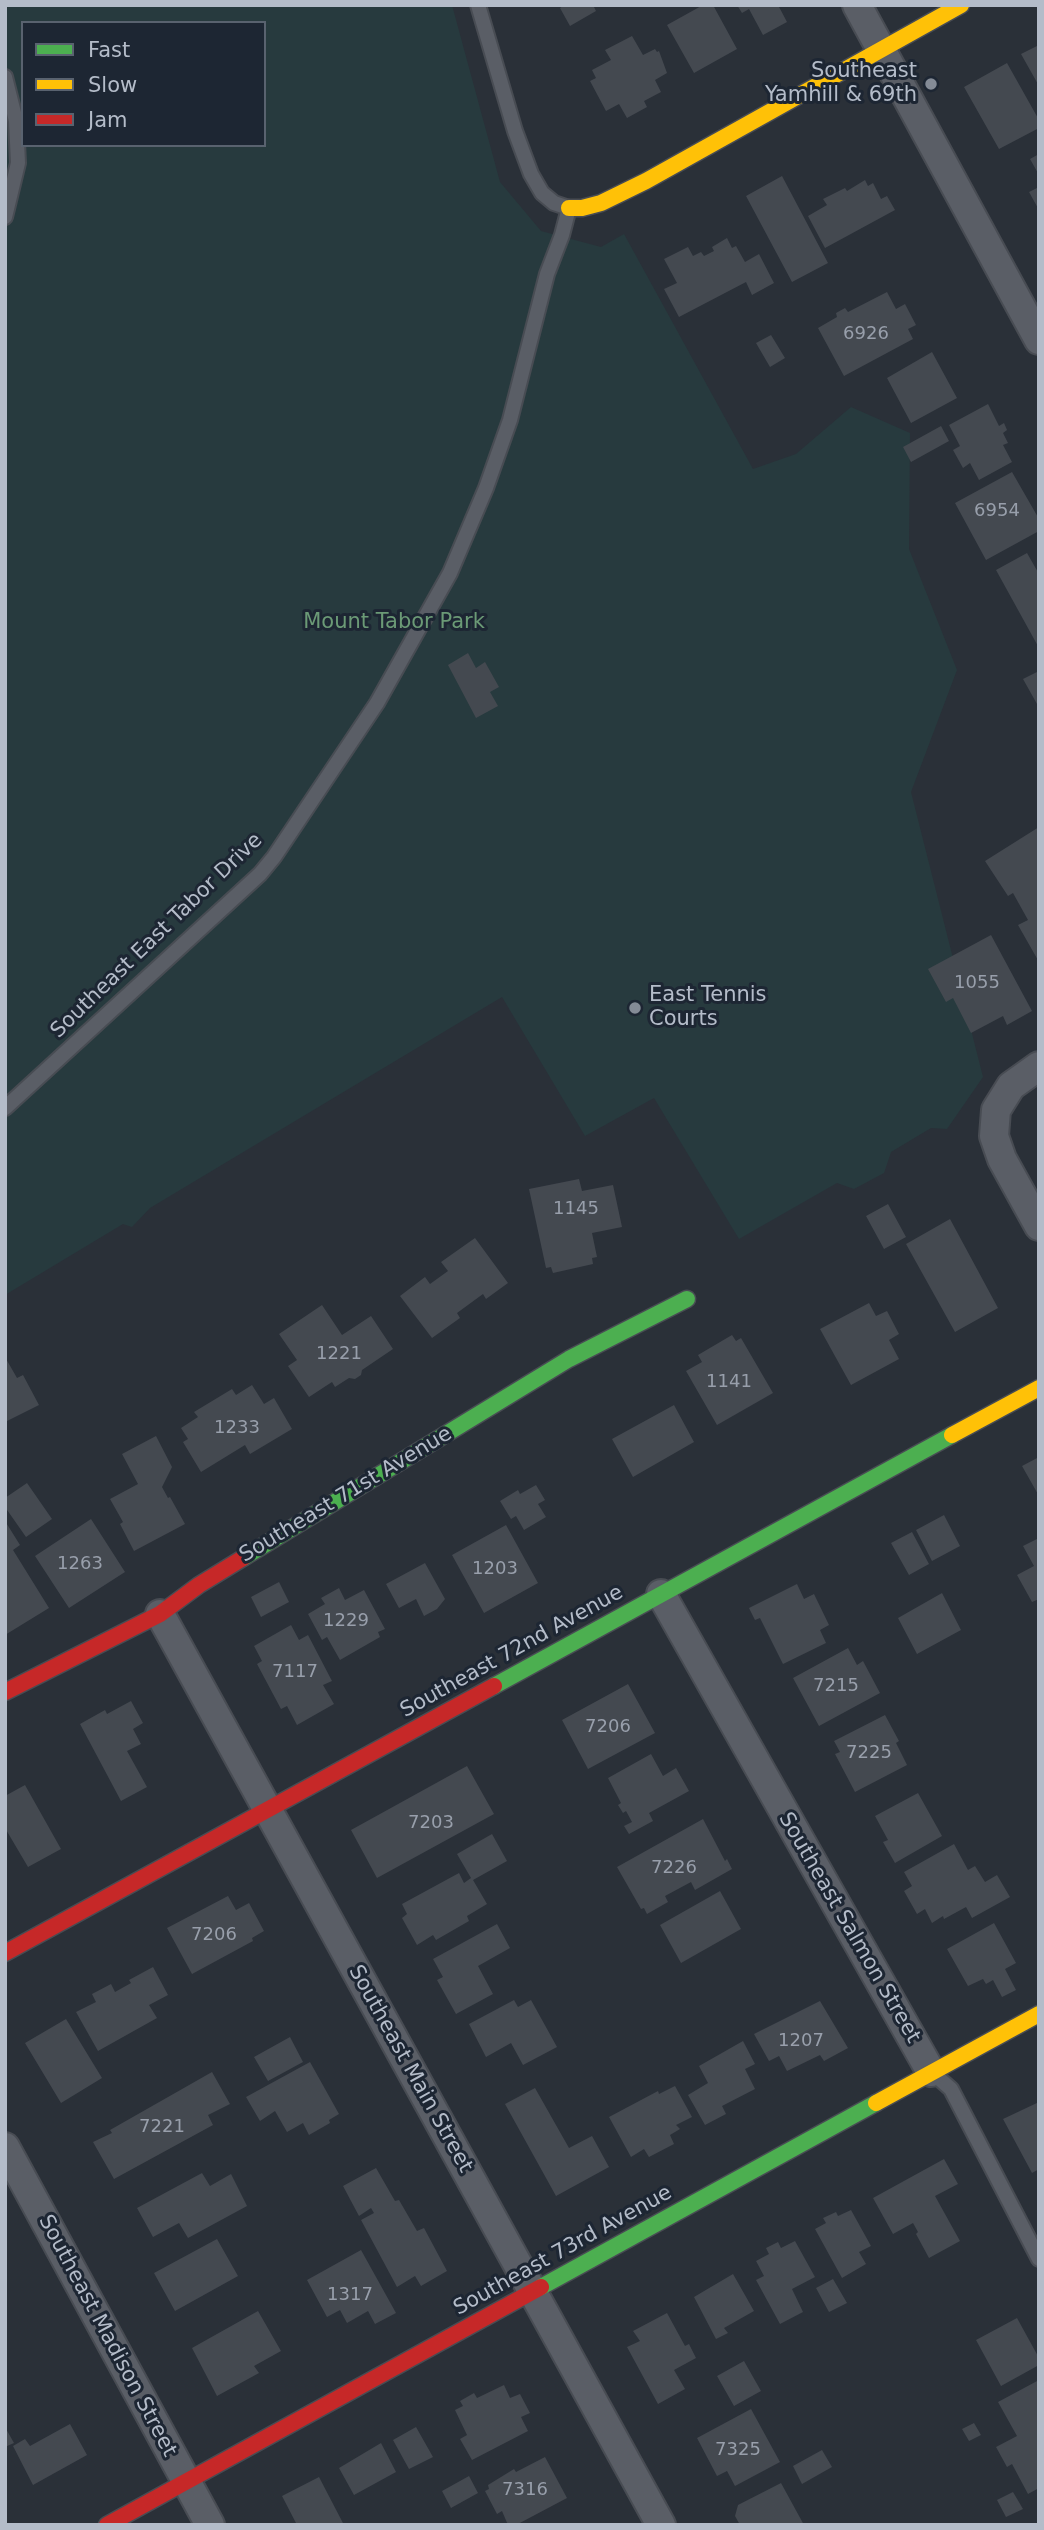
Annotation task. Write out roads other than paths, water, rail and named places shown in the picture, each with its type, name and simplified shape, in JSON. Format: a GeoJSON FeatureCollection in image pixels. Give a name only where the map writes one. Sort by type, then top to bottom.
{"type":"FeatureCollection","features":[{"type":"Feature","properties":{"kind":"street"},"geometry":{"type":"LineString","coordinates":[[857,5],[1039,341]]}},
{"type":"Feature","properties":{"kind":"street"},"geometry":{"type":"LineString","coordinates":[[569,208],[601,203],[646,181],[961,5]]}},
{"type":"Feature","properties":{"kind":"street"},"geometry":{"type":"LineString","coordinates":[[1039,1066],[1011,1086],[996,1110],[994,1136],[1002,1159],[1039,1226]]}},
{"type":"Feature","properties":{"kind":"street","name":"Southeast 71st Avenue"},"geometry":{"type":"LineString","coordinates":[[5,1692],[160,1614],[199,1585],[569,1359],[687,1300]]}},
{"type":"Feature","properties":{"kind":"street","name":"Southeast 72nd Avenue"},"geometry":{"type":"LineString","coordinates":[[5,1953],[1039,1388]]}},
{"type":"Feature","properties":{"kind":"street","name":"Southeast Salmon Street"},"geometry":{"type":"LineString","coordinates":[[661,1594],[931,2072]]}},
{"type":"Feature","properties":{"kind":"street","name":"Southeast Main Street"},"geometry":{"type":"LineString","coordinates":[[160,1614],[661,2525]]}},
{"type":"Feature","properties":{"kind":"street","name":"Southeast 73rd Avenue"},"geometry":{"type":"LineString","coordinates":[[107,2525],[1039,2014]]}},
{"type":"Feature","properties":{"kind":"street","name":"Southeast Madison Street"},"geometry":{"type":"LineString","coordinates":[[5,2147],[209,2525]]}},
{"type":"Feature","properties":{"kind":"lane"},"geometry":{"type":"LineString","coordinates":[[478,5],[515,131],[531,174],[542,192],[554,203],[569,208]]}},
{"type":"Feature","properties":{"kind":"lane"},"geometry":{"type":"LineString","coordinates":[[5,77],[16,121],[18,155],[15,184],[5,217]]}},
{"type":"Feature","properties":{"kind":"lane","name":"Southeast East Tabor Drive"},"geometry":{"type":"LineString","coordinates":[[5,1108],[260,873],[287,840],[377,704],[450,572],[486,488],[510,420],[547,274],[569,208]]}},
{"type":"Feature","properties":{"kind":"lane","name":"Southeast Salmon Street"},"geometry":{"type":"LineString","coordinates":[[931,2072],[951,2089],[1039,2259]]}},
{"type":"Feature","properties":{"kind":"place","name":"Southeast Yamhill & 69th"},"geometry":{"type":"Point","coordinates":[931,84]}},
{"type":"Feature","properties":{"kind":"place","name":"East Tennis Courts"},"geometry":{"type":"Point","coordinates":[635,1008]}},
{"type":"Feature","properties":{"kind":"park label","name":"Mount Tabor Park"},"geometry":{"type":"Point","coordinates":[394,623]}}]}
